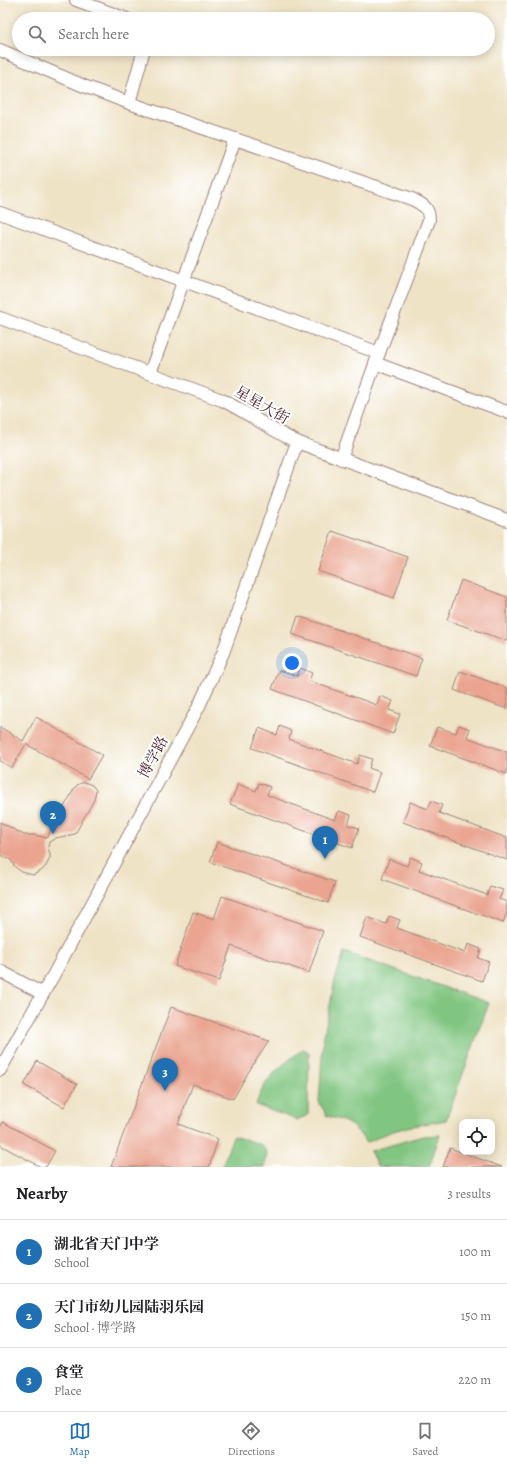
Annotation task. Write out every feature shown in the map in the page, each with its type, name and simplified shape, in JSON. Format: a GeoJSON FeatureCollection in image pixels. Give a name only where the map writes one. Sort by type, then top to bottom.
{"type":"FeatureCollection","features":[{"type":"Feature","properties":{"kind":"street"},"geometry":{"type":"LineString","coordinates":[[76,0],[108,12]]}},
{"type":"Feature","properties":{"kind":"street"},"geometry":{"type":"LineString","coordinates":[[0,50],[12,55]]}},
{"type":"Feature","properties":{"kind":"street"},"geometry":{"type":"LineString","coordinates":[[14,56],[84,86],[412,199],[422,204],[429,212],[429,220],[341,459]]}},
{"type":"Feature","properties":{"kind":"street"},"geometry":{"type":"LineString","coordinates":[[129,102],[142,56]]}},
{"type":"Feature","properties":{"kind":"street"},"geometry":{"type":"LineString","coordinates":[[150,373],[235,139]]}},
{"type":"Feature","properties":{"kind":"street"},"geometry":{"type":"LineString","coordinates":[[0,213],[183,281],[377,358],[507,412]]}},
{"type":"Feature","properties":{"kind":"street","name":"星星大街"},"geometry":{"type":"LineString","coordinates":[[0,318],[222,400],[282,435],[297,442],[507,520]]}},
{"type":"Feature","properties":{"kind":"street","name":"博学路"},"geometry":{"type":"LineString","coordinates":[[0,1070],[211,681],[223,653],[297,442]]}},
{"type":"Feature","properties":{"kind":"street"},"geometry":{"type":"LineString","coordinates":[[0,971],[42,994]]}},
{"type":"Feature","properties":{"kind":"green space"},"geometry":{"type":"Polygon","coordinates":[[[344,952],[489,1003],[446,1120],[407,1127],[390,1132],[366,1143],[358,1132],[350,1125],[327,1116],[319,1102],[323,1040],[335,980],[344,952]]]}},
{"type":"Feature","properties":{"kind":"green space"},"geometry":{"type":"Polygon","coordinates":[[[303,1049],[309,1052],[308,1115],[297,1120],[256,1105],[259,1095],[270,1078],[280,1067],[303,1049]]]}},
{"type":"Feature","properties":{"kind":"green space"},"geometry":{"type":"Polygon","coordinates":[[[440,1135],[429,1167],[378,1167],[370,1151],[423,1136],[440,1135]]]}},
{"type":"Feature","properties":{"kind":"green space"},"geometry":{"type":"Polygon","coordinates":[[[233,1136],[260,1144],[267,1152],[265,1167],[222,1167],[233,1136]]]}},
{"type":"Feature","properties":{"kind":"building"},"geometry":{"type":"Polygon","coordinates":[[[332,531],[408,557],[394,598],[318,571],[332,531]]]}},
{"type":"Feature","properties":{"kind":"building"},"geometry":{"type":"Polygon","coordinates":[[[461,580],[507,597],[507,641],[447,620],[461,580]]]}},
{"type":"Feature","properties":{"kind":"building"},"geometry":{"type":"Polygon","coordinates":[[[298,616],[422,658],[416,676],[292,634],[298,616]]]}},
{"type":"Feature","properties":{"kind":"building"},"geometry":{"type":"Polygon","coordinates":[[[300,668],[312,673],[309,681],[377,705],[380,696],[393,701],[389,710],[400,714],[393,734],[272,689],[279,670],[297,676],[300,668]]]}},
{"type":"Feature","properties":{"kind":"building"},"geometry":{"type":"Polygon","coordinates":[[[460,671],[507,688],[507,709],[454,690],[460,671]]]}},
{"type":"Feature","properties":{"kind":"building"},"geometry":{"type":"Polygon","coordinates":[[[36,717],[102,755],[88,779],[26,744],[12,768],[0,761],[0,727],[23,741],[36,717]]]}},
{"type":"Feature","properties":{"kind":"building"},"geometry":{"type":"Polygon","coordinates":[[[459,725],[470,729],[467,737],[507,752],[507,774],[430,746],[437,727],[456,733],[459,725]]]}},
{"type":"Feature","properties":{"kind":"building"},"geometry":{"type":"Polygon","coordinates":[[[280,726],[291,731],[289,739],[357,764],[360,755],[372,759],[369,768],[380,772],[373,792],[252,748],[259,728],[277,735],[280,726]]]}},
{"type":"Feature","properties":{"kind":"building"},"geometry":{"type":"Polygon","coordinates":[[[84,782],[92,785],[96,790],[94,800],[75,834],[56,838],[49,842],[48,847],[50,858],[46,866],[41,871],[33,875],[22,872],[15,867],[11,860],[0,855],[0,822],[24,835],[34,835],[47,838],[74,789],[77,785],[84,782]]]}},
{"type":"Feature","properties":{"kind":"building"},"geometry":{"type":"Polygon","coordinates":[[[259,783],[270,787],[267,795],[335,820],[339,811],[351,815],[348,825],[359,828],[352,848],[230,804],[238,784],[256,791],[259,783]]]}},
{"type":"Feature","properties":{"kind":"building"},"geometry":{"type":"Polygon","coordinates":[[[431,801],[442,805],[439,813],[507,838],[507,860],[403,822],[410,802],[428,809],[431,801]]]}},
{"type":"Feature","properties":{"kind":"building"},"geometry":{"type":"Polygon","coordinates":[[[217,842],[335,882],[328,903],[210,862],[217,842]]]}},
{"type":"Feature","properties":{"kind":"building"},"geometry":{"type":"Polygon","coordinates":[[[410,857],[422,862],[419,870],[487,895],[490,886],[503,890],[499,899],[507,902],[507,912],[503,923],[382,879],[389,859],[407,866],[410,857]]]}},
{"type":"Feature","properties":{"kind":"building"},"geometry":{"type":"Polygon","coordinates":[[[222,896],[323,931],[309,973],[231,946],[219,981],[175,966],[193,912],[214,919],[222,896]]]}},
{"type":"Feature","properties":{"kind":"building"},"geometry":{"type":"Polygon","coordinates":[[[389,916],[400,920],[397,928],[465,953],[468,944],[481,949],[478,958],[489,962],[482,981],[360,937],[367,917],[386,924],[389,916]]]}},
{"type":"Feature","properties":{"kind":"building"},"geometry":{"type":"Polygon","coordinates":[[[171,1007],[269,1041],[233,1099],[193,1084],[178,1124],[218,1139],[209,1167],[111,1167],[171,1007]]]}},
{"type":"Feature","properties":{"kind":"building"},"geometry":{"type":"Polygon","coordinates":[[[37,1061],[77,1084],[64,1107],[24,1085],[37,1061]]]}},
{"type":"Feature","properties":{"kind":"building"},"geometry":{"type":"Polygon","coordinates":[[[3,1122],[55,1151],[46,1167],[41,1167],[0,1145],[0,1127],[3,1122]]]}},
{"type":"Feature","properties":{"kind":"building"},"geometry":{"type":"Polygon","coordinates":[[[450,1148],[459,1151],[459,1155],[469,1155],[502,1167],[443,1167],[450,1148]]]}},
{"type":"Feature","properties":{"kind":"place","name":"天门市幼儿园陆羽乐园"},"geometry":{"type":"Point","coordinates":[53,834]}},
{"type":"Feature","properties":{"kind":"place","name":"湖北省天门中学"},"geometry":{"type":"Point","coordinates":[325,859]}},
{"type":"Feature","properties":{"kind":"place","name":"食堂"},"geometry":{"type":"Point","coordinates":[165,1091]}}]}
